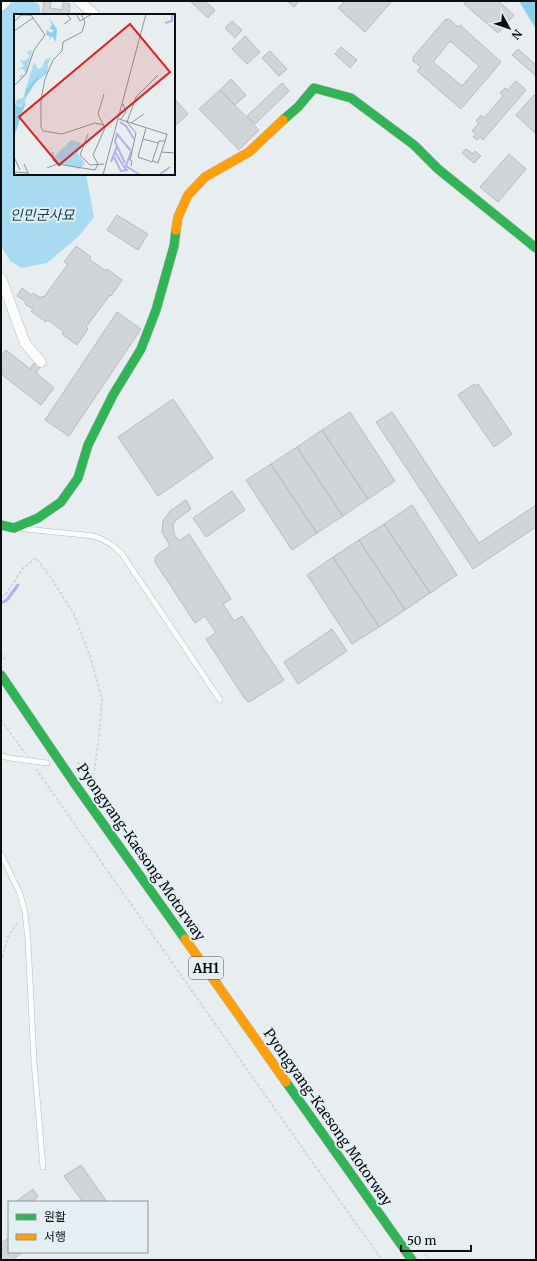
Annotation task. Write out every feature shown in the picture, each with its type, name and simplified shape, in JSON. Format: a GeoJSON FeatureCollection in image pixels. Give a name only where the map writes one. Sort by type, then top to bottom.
{"type":"FeatureCollection","features":[{"type":"Feature","properties":{"kind":"main road"},"geometry":{"type":"LineString","coordinates":[[1,525],[14,528],[38,518],[61,502],[78,478],[88,445],[113,395],[141,349],[163,289],[174,246],[178,217],[188,195],[205,177],[249,152],[298,107],[314,88],[351,98],[374,114],[414,145],[438,169],[536,248]]}},
{"type":"Feature","properties":{"kind":"main road","name":"Pyongyang-Kaesong Motorway"},"geometry":{"type":"LineString","coordinates":[[1,675],[86,800],[412,1260]]}},
{"type":"Feature","properties":{"kind":"main road"},"geometry":{"type":"LineString","coordinates":[[38,750],[49,766]]}},
{"type":"Feature","properties":{"kind":"street"},"geometry":{"type":"LineString","coordinates":[[1,6],[6,1]]}},
{"type":"Feature","properties":{"kind":"street"},"geometry":{"type":"LineString","coordinates":[[79,1],[94,14]]}},
{"type":"Feature","properties":{"kind":"street"},"geometry":{"type":"LineString","coordinates":[[1,278],[25,343],[41,362]]}},
{"type":"Feature","properties":{"kind":"lane"},"geometry":{"type":"LineString","coordinates":[[14,528],[94,536],[113,545],[122,554],[220,700]]}},
{"type":"Feature","properties":{"kind":"lane"},"geometry":{"type":"LineString","coordinates":[[1,756],[49,766]]}},
{"type":"Feature","properties":{"kind":"lane"},"geometry":{"type":"LineString","coordinates":[[1,854],[20,894],[25,912],[28,941],[34,1062],[44,1167]]}},
{"type":"Feature","properties":{"kind":"path"},"geometry":{"type":"LineString","coordinates":[[1,598],[6,594],[23,568],[36,558],[74,614],[90,656],[102,699],[94,774],[90,778]]}},
{"type":"Feature","properties":{"kind":"path"},"geometry":{"type":"LineString","coordinates":[[1,720],[382,1260]]}},
{"type":"Feature","properties":{"kind":"path"},"geometry":{"type":"LineString","coordinates":[[1,962],[8,937],[25,912]]}},
{"type":"Feature","properties":{"kind":"green space","name":"인민군사묘"},"geometry":{"type":"Polygon","coordinates":[[[14,1],[32,1],[39,4],[41,14],[14,14],[14,175],[86,175],[94,217],[79,236],[47,263],[22,268],[10,261],[1,246],[1,11],[14,1]]]}},
{"type":"Feature","properties":{"kind":"shaded area"},"geometry":{"type":"Polygon","coordinates":[[[519,1],[536,1],[536,29],[519,1]]]}},
{"type":"Feature","properties":{"kind":"building"},"geometry":{"type":"Polygon","coordinates":[[[44,1],[51,1],[50,8],[62,10],[63,3],[70,4],[69,14],[42,14],[44,1]]]}},
{"type":"Feature","properties":{"kind":"building"},"geometry":{"type":"Polygon","coordinates":[[[205,1],[215,10],[208,18],[191,2],[205,1]]]}},
{"type":"Feature","properties":{"kind":"building"},"geometry":{"type":"Polygon","coordinates":[[[287,1],[299,1],[294,7],[287,1]]]}},
{"type":"Feature","properties":{"kind":"building"},"geometry":{"type":"Polygon","coordinates":[[[345,1],[392,1],[365,32],[338,8],[345,1]]]}},
{"type":"Feature","properties":{"kind":"building"},"geometry":{"type":"Polygon","coordinates":[[[466,1],[498,1],[514,15],[498,33],[464,4],[466,1]]]}},
{"type":"Feature","properties":{"kind":"building"},"geometry":{"type":"Polygon","coordinates":[[[449,19],[458,27],[460,25],[501,62],[461,109],[417,71],[421,67],[413,61],[413,57],[445,20],[449,19]],[[450,41],[433,62],[462,86],[479,66],[450,41]]]}},
{"type":"Feature","properties":{"kind":"building"},"geometry":{"type":"Polygon","coordinates":[[[232,21],[242,30],[235,38],[225,28],[232,21]]]}},
{"type":"Feature","properties":{"kind":"building"},"geometry":{"type":"Polygon","coordinates":[[[245,36],[260,52],[247,64],[232,49],[245,36]]]}},
{"type":"Feature","properties":{"kind":"building"},"geometry":{"type":"Polygon","coordinates":[[[341,47],[357,60],[350,68],[335,54],[341,47]]]}},
{"type":"Feature","properties":{"kind":"building"},"geometry":{"type":"Polygon","coordinates":[[[518,49],[536,65],[536,76],[512,55],[518,49]]]}},
{"type":"Feature","properties":{"kind":"building"},"geometry":{"type":"Polygon","coordinates":[[[270,51],[287,69],[279,76],[262,58],[270,51]]]}},
{"type":"Feature","properties":{"kind":"building"},"geometry":{"type":"Polygon","coordinates":[[[231,79],[246,95],[235,105],[220,90],[231,79]]]}},
{"type":"Feature","properties":{"kind":"building"},"geometry":{"type":"Polygon","coordinates":[[[516,81],[526,90],[483,140],[480,137],[477,140],[473,137],[476,134],[472,131],[479,123],[476,121],[481,115],[484,118],[503,96],[500,93],[505,88],[508,90],[516,81]]]}},
{"type":"Feature","properties":{"kind":"building"},"geometry":{"type":"Polygon","coordinates":[[[282,83],[289,91],[255,124],[247,116],[282,83]]]}},
{"type":"Feature","properties":{"kind":"building"},"geometry":{"type":"Polygon","coordinates":[[[220,90],[259,130],[239,150],[199,109],[220,90]]]}},
{"type":"Feature","properties":{"kind":"building"},"geometry":{"type":"Polygon","coordinates":[[[534,95],[536,97],[536,134],[516,115],[534,95]]]}},
{"type":"Feature","properties":{"kind":"building"},"geometry":{"type":"Polygon","coordinates":[[[175,99],[188,114],[175,126],[175,99]]]}},
{"type":"Feature","properties":{"kind":"building"},"geometry":{"type":"Polygon","coordinates":[[[466,149],[473,154],[475,151],[481,156],[474,163],[462,153],[466,149]]]}},
{"type":"Feature","properties":{"kind":"building"},"geometry":{"type":"Polygon","coordinates":[[[509,154],[526,169],[498,202],[480,187],[509,154]]]}},
{"type":"Feature","properties":{"kind":"building"},"geometry":{"type":"Polygon","coordinates":[[[117,215],[148,234],[138,250],[107,230],[117,215]]]}},
{"type":"Feature","properties":{"kind":"building"},"geometry":{"type":"Polygon","coordinates":[[[76,246],[91,257],[89,259],[106,271],[107,269],[122,280],[86,327],[88,329],[77,345],[62,334],[64,332],[48,320],[46,322],[31,311],[33,309],[17,296],[22,288],[31,295],[33,293],[41,298],[42,296],[44,297],[68,264],[64,262],[76,246]]]}},
{"type":"Feature","properties":{"kind":"building"},"geometry":{"type":"Polygon","coordinates":[[[117,312],[141,329],[69,436],[45,420],[117,312]]]}},
{"type":"Feature","properties":{"kind":"building"},"geometry":{"type":"Polygon","coordinates":[[[6,350],[30,369],[34,363],[40,367],[36,373],[54,388],[41,405],[1,374],[1,356],[6,350]]]}},
{"type":"Feature","properties":{"kind":"building"},"geometry":{"type":"Polygon","coordinates":[[[474,384],[475,386],[478,384],[512,434],[494,447],[458,395],[474,384]]]}},
{"type":"Feature","properties":{"kind":"building"},"geometry":{"type":"Polygon","coordinates":[[[173,399],[213,458],[158,496],[118,437],[173,399]]]}},
{"type":"Feature","properties":{"kind":"building"},"geometry":{"type":"Polygon","coordinates":[[[350,412],[395,481],[368,499],[322,430],[350,412]]]}},
{"type":"Feature","properties":{"kind":"building"},"geometry":{"type":"Polygon","coordinates":[[[392,412],[479,543],[536,505],[536,527],[473,569],[376,422],[392,412]]]}},
{"type":"Feature","properties":{"kind":"building"},"geometry":{"type":"Polygon","coordinates":[[[322,430],[368,499],[343,516],[297,447],[322,430]]]}},
{"type":"Feature","properties":{"kind":"building"},"geometry":{"type":"Polygon","coordinates":[[[297,447],[343,516],[317,533],[271,464],[297,447]]]}},
{"type":"Feature","properties":{"kind":"building"},"geometry":{"type":"Polygon","coordinates":[[[271,464],[317,533],[292,550],[246,480],[271,464]]]}},
{"type":"Feature","properties":{"kind":"building"},"geometry":{"type":"Polygon","coordinates":[[[232,491],[245,510],[206,537],[193,518],[232,491]]]}},
{"type":"Feature","properties":{"kind":"building"},"geometry":{"type":"Polygon","coordinates":[[[186,500],[191,509],[175,521],[173,525],[174,534],[179,541],[189,534],[231,599],[223,604],[234,621],[242,616],[284,680],[248,702],[206,639],[216,633],[205,616],[195,623],[155,562],[155,558],[158,554],[170,546],[162,532],[163,521],[170,511],[186,500]]]}},
{"type":"Feature","properties":{"kind":"building"},"geometry":{"type":"Polygon","coordinates":[[[412,505],[457,575],[430,593],[384,524],[412,505]]]}},
{"type":"Feature","properties":{"kind":"building"},"geometry":{"type":"Polygon","coordinates":[[[384,524],[430,593],[405,610],[359,540],[384,524]]]}},
{"type":"Feature","properties":{"kind":"building"},"geometry":{"type":"Polygon","coordinates":[[[359,540],[405,610],[379,627],[333,557],[359,540]]]}},
{"type":"Feature","properties":{"kind":"building"},"geometry":{"type":"Polygon","coordinates":[[[333,557],[379,627],[352,644],[307,575],[333,557]]]}},
{"type":"Feature","properties":{"kind":"building"},"geometry":{"type":"Polygon","coordinates":[[[332,629],[347,651],[298,684],[284,662],[332,629]]]}},
{"type":"Feature","properties":{"kind":"building"},"geometry":{"type":"Polygon","coordinates":[[[81,1165],[106,1201],[82,1201],[64,1176],[81,1165]]]}},
{"type":"Feature","properties":{"kind":"building"},"geometry":{"type":"Polygon","coordinates":[[[33,1189],[38,1197],[32,1201],[18,1200],[33,1189]]]}},
{"type":"Feature","properties":{"kind":"building"},"geometry":{"type":"Polygon","coordinates":[[[8,1239],[8,1253],[22,1253],[12,1260],[1,1260],[1,1243],[8,1239]]]}},
{"type":"Feature","properties":{"kind":"waterway"},"geometry":{"type":"LineString","coordinates":[[1,603],[7,600],[18,585]]}},
{"type":"Feature","properties":{"kind":"traffic: fast"},"geometry":{"type":"LineString","coordinates":[[283,120],[298,107],[314,88],[351,98],[414,145],[438,169],[536,248]]}},
{"type":"Feature","properties":{"kind":"traffic: fast"},"geometry":{"type":"LineString","coordinates":[[1,525],[14,528],[38,518],[61,502],[78,478],[88,445],[113,395],[141,349],[156,310],[174,246],[176,230]]}},
{"type":"Feature","properties":{"kind":"traffic: fast"},"geometry":{"type":"LineString","coordinates":[[1,675],[77,787],[185,939]]}},
{"type":"Feature","properties":{"kind":"traffic: fast"},"geometry":{"type":"LineString","coordinates":[[286,1082],[412,1260]]}},
{"type":"Feature","properties":{"kind":"traffic: slow"},"geometry":{"type":"LineString","coordinates":[[176,230],[178,217],[188,195],[205,177],[249,152],[283,120]]}},
{"type":"Feature","properties":{"kind":"traffic: slow"},"geometry":{"type":"LineString","coordinates":[[185,939],[286,1082]]}}]}
